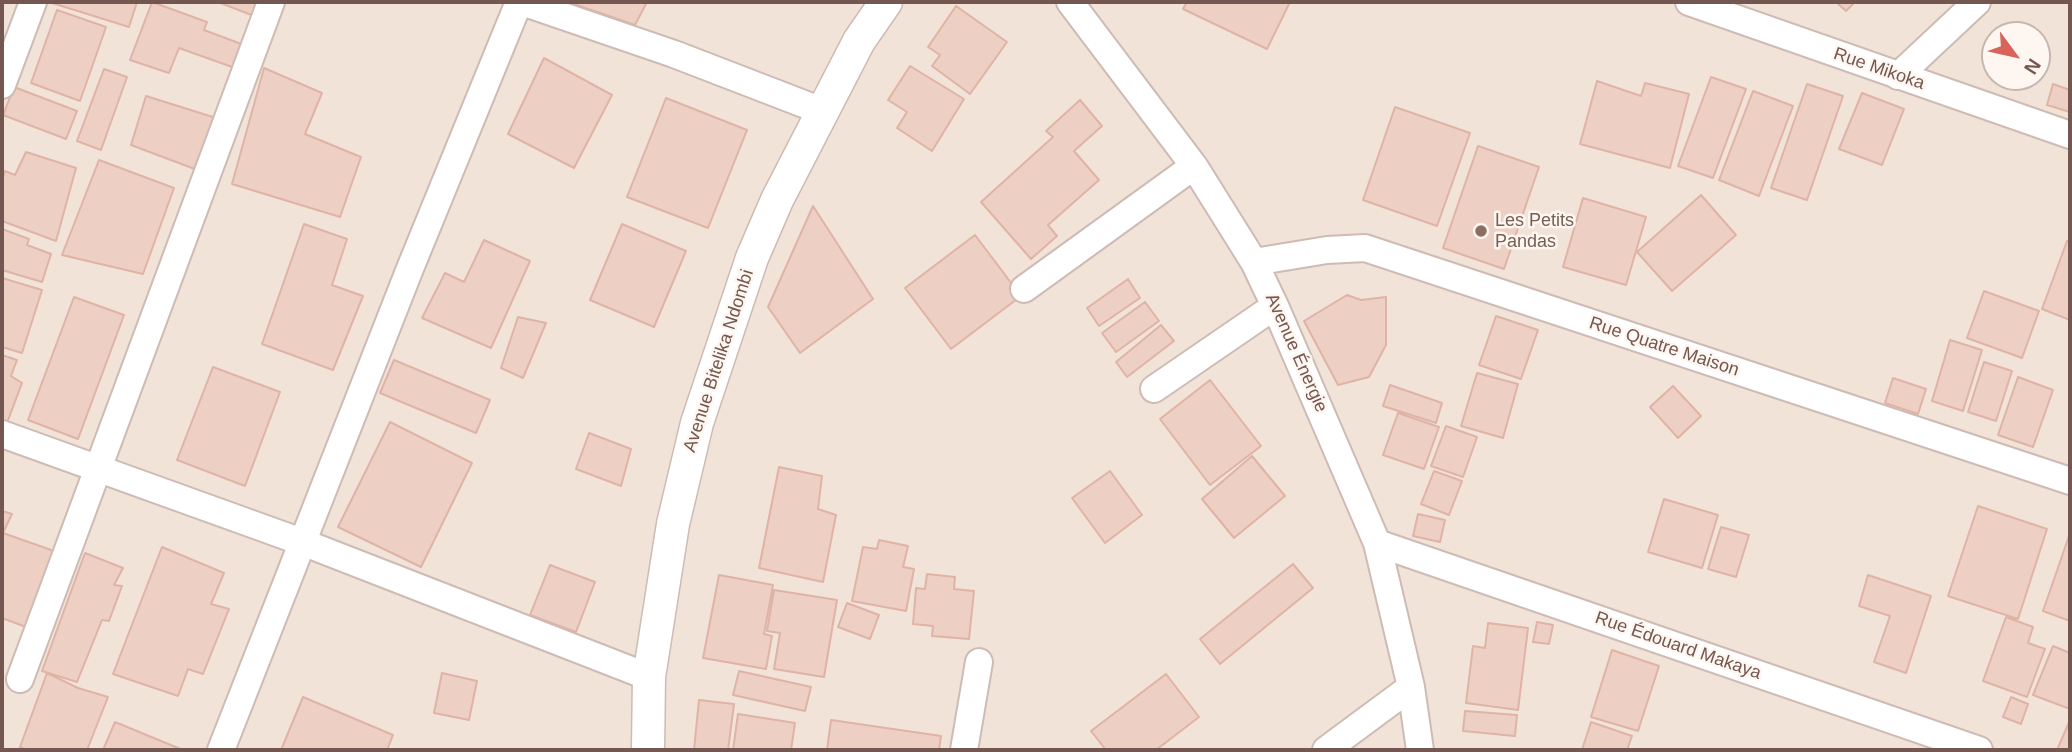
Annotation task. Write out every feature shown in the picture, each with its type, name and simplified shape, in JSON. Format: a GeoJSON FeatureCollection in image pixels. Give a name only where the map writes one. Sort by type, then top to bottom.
{"type":"FeatureCollection","features":[{"type":"Feature","properties":{"kind":"street"},"geometry":{"type":"LineString","coordinates":[[2,85],[33,2]]}},
{"type":"Feature","properties":{"kind":"street"},"geometry":{"type":"LineString","coordinates":[[20,679],[271,2]]}},
{"type":"Feature","properties":{"kind":"street"},"geometry":{"type":"LineString","coordinates":[[221,750],[302,542],[521,2],[674,54],[822,111]]}},
{"type":"Feature","properties":{"kind":"street","name":"Avenue Bitelika Ndombi"},"geometry":{"type":"LineString","coordinates":[[648,750],[649,677],[673,524],[696,423],[752,258],[777,200],[859,41],[886,2]]}},
{"type":"Feature","properties":{"kind":"street","name":"Avenue Énergie"},"geometry":{"type":"LineString","coordinates":[[1070,2],[1194,166],[1254,262],[1275,306],[1377,543],[1410,687],[1420,750]]}},
{"type":"Feature","properties":{"kind":"street","name":"Rue Mikoka"},"geometry":{"type":"LineString","coordinates":[[1689,2],[2070,135]]}},
{"type":"Feature","properties":{"kind":"street"},"geometry":{"type":"LineString","coordinates":[[1898,76],[1977,2]]}},
{"type":"Feature","properties":{"kind":"street"},"geometry":{"type":"LineString","coordinates":[[1024,289],[1194,166]]}},
{"type":"Feature","properties":{"kind":"street","name":"Rue Quatre Maison"},"geometry":{"type":"LineString","coordinates":[[1254,262],[1327,250],[1365,248],[2070,481]]}},
{"type":"Feature","properties":{"kind":"street"},"geometry":{"type":"LineString","coordinates":[[1154,389],[1275,306]]}},
{"type":"Feature","properties":{"kind":"street"},"geometry":{"type":"LineString","coordinates":[[2,434],[302,542],[649,677]]}},
{"type":"Feature","properties":{"kind":"street","name":"Rue Édouard Makaya"},"geometry":{"type":"LineString","coordinates":[[1377,543],[1979,750]]}},
{"type":"Feature","properties":{"kind":"street"},"geometry":{"type":"LineString","coordinates":[[964,750],[979,662]]}},
{"type":"Feature","properties":{"kind":"street"},"geometry":{"type":"LineString","coordinates":[[1326,750],[1410,687]]}},
{"type":"Feature","properties":{"kind":"shaded area"},"geometry":{"type":"Polygon","coordinates":[[[2,2],[2070,2],[2070,750],[2,750],[2,2]]]}},
{"type":"Feature","properties":{"kind":"building"},"geometry":{"type":"Polygon","coordinates":[[[49,2],[137,2],[129,27],[49,2]]]}},
{"type":"Feature","properties":{"kind":"building"},"geometry":{"type":"Polygon","coordinates":[[[152,2],[207,22],[204,30],[244,45],[235,68],[179,48],[169,73],[130,60],[152,2]]]}},
{"type":"Feature","properties":{"kind":"building"},"geometry":{"type":"Polygon","coordinates":[[[218,2],[260,2],[254,16],[218,2]]]}},
{"type":"Feature","properties":{"kind":"building"},"geometry":{"type":"Polygon","coordinates":[[[568,2],[647,2],[635,25],[568,2]]]}},
{"type":"Feature","properties":{"kind":"building"},"geometry":{"type":"Polygon","coordinates":[[[1187,2],[1290,2],[1267,49],[1183,9],[1187,2]]]}},
{"type":"Feature","properties":{"kind":"building"},"geometry":{"type":"Polygon","coordinates":[[[1836,2],[1855,2],[1846,11],[1836,2]]]}},
{"type":"Feature","properties":{"kind":"building"},"geometry":{"type":"Polygon","coordinates":[[[956,6],[1007,42],[970,94],[932,66],[940,55],[928,47],[956,6]]]}},
{"type":"Feature","properties":{"kind":"building"},"geometry":{"type":"Polygon","coordinates":[[[57,10],[106,27],[80,101],[31,83],[57,10]]]}},
{"type":"Feature","properties":{"kind":"building"},"geometry":{"type":"Polygon","coordinates":[[[544,58],[612,95],[574,168],[508,134],[544,58]]]}},
{"type":"Feature","properties":{"kind":"building"},"geometry":{"type":"Polygon","coordinates":[[[910,66],[964,99],[932,151],[897,128],[907,112],[888,100],[910,66]]]}},
{"type":"Feature","properties":{"kind":"building"},"geometry":{"type":"Polygon","coordinates":[[[264,68],[322,93],[305,134],[361,157],[340,217],[232,184],[264,68]]]}},
{"type":"Feature","properties":{"kind":"building"},"geometry":{"type":"Polygon","coordinates":[[[104,69],[127,77],[101,150],[77,141],[104,69]]]}},
{"type":"Feature","properties":{"kind":"building"},"geometry":{"type":"Polygon","coordinates":[[[1711,77],[1746,89],[1713,178],[1678,166],[1711,77]]]}},
{"type":"Feature","properties":{"kind":"building"},"geometry":{"type":"Polygon","coordinates":[[[1597,81],[1641,96],[1645,83],[1689,94],[1670,168],[1580,144],[1597,81]]]}},
{"type":"Feature","properties":{"kind":"building"},"geometry":{"type":"Polygon","coordinates":[[[1807,84],[1843,96],[1807,200],[1771,188],[1807,84]]]}},
{"type":"Feature","properties":{"kind":"building"},"geometry":{"type":"Polygon","coordinates":[[[2053,84],[2070,90],[2070,112],[2047,105],[2053,84]]]}},
{"type":"Feature","properties":{"kind":"building"},"geometry":{"type":"Polygon","coordinates":[[[14,87],[77,111],[66,139],[3,115],[14,87]]]}},
{"type":"Feature","properties":{"kind":"building"},"geometry":{"type":"Polygon","coordinates":[[[1753,91],[1793,106],[1759,196],[1719,180],[1753,91]]]}},
{"type":"Feature","properties":{"kind":"building"},"geometry":{"type":"Polygon","coordinates":[[[1862,93],[1904,109],[1882,165],[1839,149],[1862,93]]]}},
{"type":"Feature","properties":{"kind":"building"},"geometry":{"type":"Polygon","coordinates":[[[146,96],[216,118],[200,171],[131,145],[146,96]]]}},
{"type":"Feature","properties":{"kind":"building"},"geometry":{"type":"Polygon","coordinates":[[[666,98],[747,130],[708,228],[627,197],[666,98]]]}},
{"type":"Feature","properties":{"kind":"building"},"geometry":{"type":"Polygon","coordinates":[[[1080,100],[1102,126],[1074,151],[1099,180],[1048,225],[1057,236],[1031,259],[981,202],[1053,137],[1046,131],[1080,100]]]}},
{"type":"Feature","properties":{"kind":"building"},"geometry":{"type":"Polygon","coordinates":[[[1395,107],[1470,133],[1437,226],[1363,200],[1395,107]]]}},
{"type":"Feature","properties":{"kind":"building"},"geometry":{"type":"Polygon","coordinates":[[[1478,146],[1539,167],[1504,269],[1443,248],[1478,146]]]}},
{"type":"Feature","properties":{"kind":"building"},"geometry":{"type":"Polygon","coordinates":[[[26,152],[76,168],[56,241],[2,221],[2,179],[5,171],[15,175],[26,152]]]}},
{"type":"Feature","properties":{"kind":"building"},"geometry":{"type":"Polygon","coordinates":[[[99,160],[174,188],[143,274],[62,255],[99,160]]]}},
{"type":"Feature","properties":{"kind":"building"},"geometry":{"type":"Polygon","coordinates":[[[1701,195],[1736,235],[1672,291],[1637,252],[1701,195]]]}},
{"type":"Feature","properties":{"kind":"building"},"geometry":{"type":"Polygon","coordinates":[[[1583,198],[1646,217],[1626,285],[1563,267],[1583,198]]]}},
{"type":"Feature","properties":{"kind":"building"},"geometry":{"type":"Polygon","coordinates":[[[813,206],[873,299],[800,353],[768,307],[813,206]]]}},
{"type":"Feature","properties":{"kind":"building"},"geometry":{"type":"Polygon","coordinates":[[[304,224],[347,239],[332,285],[363,296],[333,370],[262,344],[304,224]]]}},
{"type":"Feature","properties":{"kind":"building"},"geometry":{"type":"Polygon","coordinates":[[[622,224],[686,251],[654,327],[590,300],[622,224]]]}},
{"type":"Feature","properties":{"kind":"building"},"geometry":{"type":"Polygon","coordinates":[[[2,229],[29,239],[27,245],[51,254],[42,282],[2,270],[2,229]]]}},
{"type":"Feature","properties":{"kind":"building"},"geometry":{"type":"Polygon","coordinates":[[[975,235],[1021,296],[951,349],[905,288],[975,235]]]}},
{"type":"Feature","properties":{"kind":"building"},"geometry":{"type":"Polygon","coordinates":[[[484,240],[530,261],[491,348],[422,318],[445,273],[464,282],[484,240]]]}},
{"type":"Feature","properties":{"kind":"building"},"geometry":{"type":"Polygon","coordinates":[[[2067,241],[2070,242],[2070,320],[2042,309],[2067,241]]]}},
{"type":"Feature","properties":{"kind":"building"},"geometry":{"type":"Polygon","coordinates":[[[2,278],[42,290],[22,353],[2,347],[2,278]]]}},
{"type":"Feature","properties":{"kind":"building"},"geometry":{"type":"Polygon","coordinates":[[[1128,279],[1140,298],[1099,326],[1087,308],[1128,279]]]}},
{"type":"Feature","properties":{"kind":"building"},"geometry":{"type":"Polygon","coordinates":[[[1984,291],[2039,311],[2022,358],[1967,338],[1984,291]]]}},
{"type":"Feature","properties":{"kind":"building"},"geometry":{"type":"Polygon","coordinates":[[[1347,295],[1361,300],[1386,297],[1386,345],[1369,377],[1338,385],[1304,321],[1347,295]]]}},
{"type":"Feature","properties":{"kind":"building"},"geometry":{"type":"Polygon","coordinates":[[[74,297],[124,315],[78,439],[28,420],[74,297]]]}},
{"type":"Feature","properties":{"kind":"building"},"geometry":{"type":"Polygon","coordinates":[[[1145,302],[1159,321],[1116,352],[1102,333],[1145,302]]]}},
{"type":"Feature","properties":{"kind":"building"},"geometry":{"type":"Polygon","coordinates":[[[1496,316],[1538,330],[1521,379],[1479,365],[1496,316]]]}},
{"type":"Feature","properties":{"kind":"building"},"geometry":{"type":"Polygon","coordinates":[[[518,317],[546,323],[523,378],[501,368],[518,317]]]}},
{"type":"Feature","properties":{"kind":"building"},"geometry":{"type":"Polygon","coordinates":[[[1161,325],[1174,341],[1127,377],[1116,362],[1161,325]]]}},
{"type":"Feature","properties":{"kind":"building"},"geometry":{"type":"Polygon","coordinates":[[[1950,340],[1982,350],[1963,411],[1932,401],[1950,340]]]}},
{"type":"Feature","properties":{"kind":"building"},"geometry":{"type":"Polygon","coordinates":[[[2,355],[17,360],[11,376],[22,383],[7,423],[2,421],[2,355]]]}},
{"type":"Feature","properties":{"kind":"building"},"geometry":{"type":"Polygon","coordinates":[[[394,360],[490,400],[476,433],[380,393],[394,360]]]}},
{"type":"Feature","properties":{"kind":"building"},"geometry":{"type":"Polygon","coordinates":[[[1984,362],[2012,371],[1996,421],[1968,412],[1984,362]]]}},
{"type":"Feature","properties":{"kind":"building"},"geometry":{"type":"Polygon","coordinates":[[[213,367],[280,392],[245,486],[177,460],[213,367]]]}},
{"type":"Feature","properties":{"kind":"building"},"geometry":{"type":"Polygon","coordinates":[[[1477,373],[1518,384],[1503,438],[1461,426],[1477,373]]]}},
{"type":"Feature","properties":{"kind":"building"},"geometry":{"type":"Polygon","coordinates":[[[2018,377],[2053,390],[2033,447],[1998,435],[2018,377]]]}},
{"type":"Feature","properties":{"kind":"building"},"geometry":{"type":"Polygon","coordinates":[[[1893,378],[1926,389],[1918,414],[1885,403],[1893,378]]]}},
{"type":"Feature","properties":{"kind":"building"},"geometry":{"type":"Polygon","coordinates":[[[1210,380],[1261,446],[1210,485],[1160,419],[1210,380]]]}},
{"type":"Feature","properties":{"kind":"building"},"geometry":{"type":"Polygon","coordinates":[[[1390,385],[1442,403],[1436,423],[1383,406],[1390,385]]]}},
{"type":"Feature","properties":{"kind":"building"},"geometry":{"type":"Polygon","coordinates":[[[1673,386],[1701,416],[1678,438],[1650,407],[1673,386]]]}},
{"type":"Feature","properties":{"kind":"building"},"geometry":{"type":"Polygon","coordinates":[[[1398,413],[1439,427],[1424,469],[1383,455],[1398,413]]]}},
{"type":"Feature","properties":{"kind":"building"},"geometry":{"type":"Polygon","coordinates":[[[390,422],[472,463],[421,567],[338,527],[390,422]]]}},
{"type":"Feature","properties":{"kind":"building"},"geometry":{"type":"Polygon","coordinates":[[[1446,426],[1477,437],[1463,477],[1431,466],[1446,426]]]}},
{"type":"Feature","properties":{"kind":"building"},"geometry":{"type":"Polygon","coordinates":[[[589,433],[631,449],[621,486],[576,469],[589,433]]]}},
{"type":"Feature","properties":{"kind":"building"},"geometry":{"type":"Polygon","coordinates":[[[1252,456],[1285,496],[1234,538],[1202,499],[1252,456]]]}},
{"type":"Feature","properties":{"kind":"building"},"geometry":{"type":"Polygon","coordinates":[[[779,467],[822,476],[818,509],[836,515],[823,582],[759,568],[779,467]]]}},
{"type":"Feature","properties":{"kind":"building"},"geometry":{"type":"Polygon","coordinates":[[[1110,471],[1142,515],[1105,543],[1072,498],[1110,471]]]}},
{"type":"Feature","properties":{"kind":"building"},"geometry":{"type":"Polygon","coordinates":[[[1434,471],[1462,481],[1449,515],[1421,504],[1434,471]]]}},
{"type":"Feature","properties":{"kind":"building"},"geometry":{"type":"Polygon","coordinates":[[[1664,499],[1718,515],[1702,568],[1648,552],[1664,499]]]}},
{"type":"Feature","properties":{"kind":"building"},"geometry":{"type":"Polygon","coordinates":[[[1978,506],[2047,529],[2018,619],[1948,596],[1978,506]]]}},
{"type":"Feature","properties":{"kind":"building"},"geometry":{"type":"Polygon","coordinates":[[[2,511],[12,514],[3,533],[54,551],[26,627],[2,618],[2,511]]]}},
{"type":"Feature","properties":{"kind":"building"},"geometry":{"type":"Polygon","coordinates":[[[1418,514],[1445,520],[1440,542],[1413,536],[1418,514]]]}},
{"type":"Feature","properties":{"kind":"building"},"geometry":{"type":"Polygon","coordinates":[[[1721,527],[1749,535],[1736,577],[1708,569],[1721,527]]]}},
{"type":"Feature","properties":{"kind":"building"},"geometry":{"type":"Polygon","coordinates":[[[2070,533],[2070,621],[2043,611],[2070,533]]]}},
{"type":"Feature","properties":{"kind":"building"},"geometry":{"type":"Polygon","coordinates":[[[879,540],[908,546],[903,567],[914,569],[906,611],[852,601],[863,547],[877,549],[879,540]]]}},
{"type":"Feature","properties":{"kind":"building"},"geometry":{"type":"Polygon","coordinates":[[[162,547],[224,573],[211,604],[229,609],[203,674],[188,669],[178,696],[113,674],[162,547]]]}},
{"type":"Feature","properties":{"kind":"building"},"geometry":{"type":"Polygon","coordinates":[[[85,553],[123,568],[114,585],[122,586],[109,621],[102,620],[77,682],[42,671],[85,553]]]}},
{"type":"Feature","properties":{"kind":"building"},"geometry":{"type":"Polygon","coordinates":[[[1293,564],[1313,588],[1220,664],[1200,639],[1293,564]]]}},
{"type":"Feature","properties":{"kind":"building"},"geometry":{"type":"Polygon","coordinates":[[[550,565],[595,582],[576,632],[530,615],[550,565]]]}},
{"type":"Feature","properties":{"kind":"building"},"geometry":{"type":"Polygon","coordinates":[[[927,574],[955,577],[954,589],[974,591],[969,639],[932,636],[933,626],[913,624],[916,588],[925,589],[927,574]]]}},
{"type":"Feature","properties":{"kind":"building"},"geometry":{"type":"Polygon","coordinates":[[[719,575],[773,585],[764,634],[772,636],[766,669],[703,658],[719,575]]]}},
{"type":"Feature","properties":{"kind":"building"},"geometry":{"type":"Polygon","coordinates":[[[1868,575],[1931,596],[1906,673],[1874,662],[1890,616],[1859,606],[1868,575]]]}},
{"type":"Feature","properties":{"kind":"building"},"geometry":{"type":"Polygon","coordinates":[[[774,590],[837,600],[824,677],[774,669],[780,633],[767,631],[774,590]]]}},
{"type":"Feature","properties":{"kind":"building"},"geometry":{"type":"Polygon","coordinates":[[[847,603],[879,615],[870,639],[838,627],[847,603]]]}},
{"type":"Feature","properties":{"kind":"building"},"geometry":{"type":"Polygon","coordinates":[[[2006,617],[2033,627],[2028,643],[2045,649],[2027,697],[1983,681],[2006,617]]]}},
{"type":"Feature","properties":{"kind":"building"},"geometry":{"type":"Polygon","coordinates":[[[1537,622],[1553,625],[1549,644],[1533,642],[1537,622]]]}},
{"type":"Feature","properties":{"kind":"building"},"geometry":{"type":"Polygon","coordinates":[[[1488,623],[1528,628],[1518,710],[1466,703],[1473,646],[1485,648],[1488,623]]]}},
{"type":"Feature","properties":{"kind":"building"},"geometry":{"type":"Polygon","coordinates":[[[2053,646],[2070,653],[2070,709],[2033,695],[2053,646]]]}},
{"type":"Feature","properties":{"kind":"building"},"geometry":{"type":"Polygon","coordinates":[[[1612,650],[1659,666],[1638,731],[1591,717],[1612,650]]]}},
{"type":"Feature","properties":{"kind":"building"},"geometry":{"type":"Polygon","coordinates":[[[739,671],[811,687],[805,711],[733,695],[739,671]]]}},
{"type":"Feature","properties":{"kind":"building"},"geometry":{"type":"Polygon","coordinates":[[[47,673],[78,688],[108,697],[87,750],[26,750],[20,747],[47,673]]]}},
{"type":"Feature","properties":{"kind":"building"},"geometry":{"type":"Polygon","coordinates":[[[442,673],[477,681],[469,720],[434,713],[442,673]]]}},
{"type":"Feature","properties":{"kind":"building"},"geometry":{"type":"Polygon","coordinates":[[[1166,674],[1199,717],[1156,750],[1106,750],[1091,731],[1166,674]]]}},
{"type":"Feature","properties":{"kind":"building"},"geometry":{"type":"Polygon","coordinates":[[[303,697],[393,735],[387,750],[281,750],[303,697]]]}},
{"type":"Feature","properties":{"kind":"building"},"geometry":{"type":"Polygon","coordinates":[[[2011,697],[2028,704],[2021,724],[2003,717],[2011,697]]]}},
{"type":"Feature","properties":{"kind":"building"},"geometry":{"type":"Polygon","coordinates":[[[699,700],[734,704],[728,750],[694,750],[699,700]]]}},
{"type":"Feature","properties":{"kind":"building"},"geometry":{"type":"Polygon","coordinates":[[[1465,711],[1517,715],[1515,736],[1463,731],[1465,711]]]}},
{"type":"Feature","properties":{"kind":"building"},"geometry":{"type":"Polygon","coordinates":[[[738,714],[795,723],[791,750],[733,750],[738,714]]]}},
{"type":"Feature","properties":{"kind":"building"},"geometry":{"type":"Polygon","coordinates":[[[831,720],[941,736],[939,750],[827,750],[831,720]]]}},
{"type":"Feature","properties":{"kind":"building"},"geometry":{"type":"Polygon","coordinates":[[[2070,720],[2070,750],[2057,750],[2070,720]]]}},
{"type":"Feature","properties":{"kind":"building"},"geometry":{"type":"Polygon","coordinates":[[[115,722],[183,750],[103,750],[115,722]]]}},
{"type":"Feature","properties":{"kind":"building"},"geometry":{"type":"Polygon","coordinates":[[[1591,722],[1632,736],[1627,750],[1582,750],[1591,722]]]}},
{"type":"Feature","properties":{"kind":"place","name":"Les Petits Pandas"},"geometry":{"type":"Point","coordinates":[1481,231]}}]}
